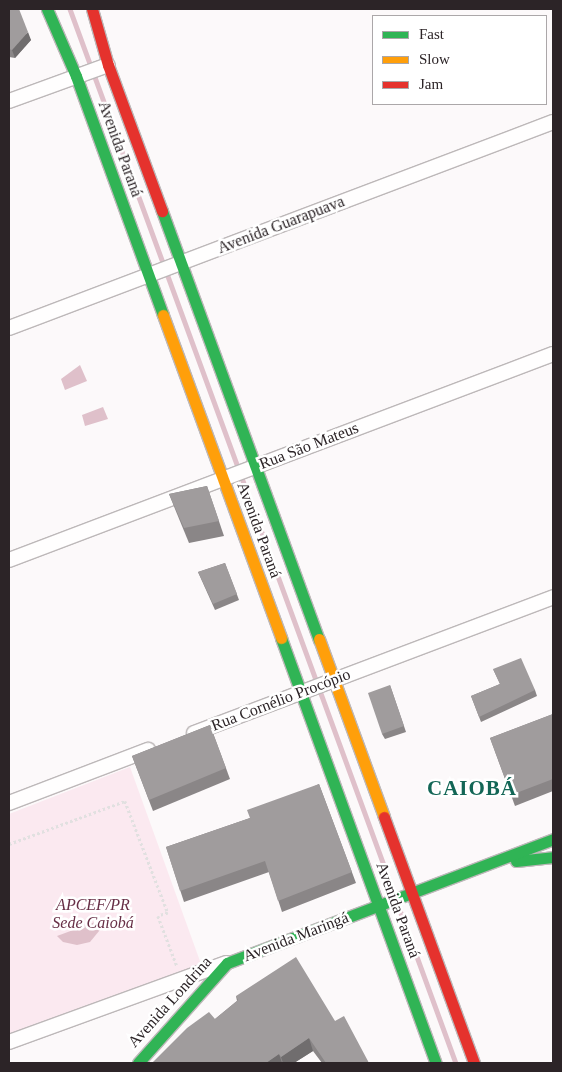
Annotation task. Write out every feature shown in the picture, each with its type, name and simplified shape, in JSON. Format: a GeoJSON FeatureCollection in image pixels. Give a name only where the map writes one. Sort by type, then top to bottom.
{"type":"FeatureCollection","features":[{"type":"Feature","properties":{"kind":"street","name":"Avenida Paraná"},"geometry":{"type":"LineString","coordinates":[[47,9],[76,76],[227,477],[378,905],[436,1063]]}},
{"type":"Feature","properties":{"kind":"street","name":"Avenida Paraná"},"geometry":{"type":"LineString","coordinates":[[92,9],[108,66],[177,264],[330,681],[412,892],[474,1063]]}},
{"type":"Feature","properties":{"kind":"street"},"geometry":{"type":"LineString","coordinates":[[9,101],[108,66]]}},
{"type":"Feature","properties":{"kind":"street","name":"Avenida Guarapuava"},"geometry":{"type":"LineString","coordinates":[[9,328],[553,122]]}},
{"type":"Feature","properties":{"kind":"street","name":"Rua São Mateus"},"geometry":{"type":"LineString","coordinates":[[9,560],[553,354]]}},
{"type":"Feature","properties":{"kind":"street","name":"Rua Cornélio Procópio"},"geometry":{"type":"LineString","coordinates":[[182,737],[553,597]]}},
{"type":"Feature","properties":{"kind":"street"},"geometry":{"type":"LineString","coordinates":[[9,803],[164,744]]}},
{"type":"Feature","properties":{"kind":"street","name":"Avenida Maringá"},"geometry":{"type":"LineString","coordinates":[[9,1042],[227,963],[553,839]]}},
{"type":"Feature","properties":{"kind":"street"},"geometry":{"type":"LineString","coordinates":[[473,870],[553,857]]}},
{"type":"Feature","properties":{"kind":"street","name":"Avenida Londrina"},"geometry":{"type":"LineString","coordinates":[[138,1063],[227,963]]}},
{"type":"Feature","properties":{"kind":"path"},"geometry":{"type":"LineString","coordinates":[[9,844],[125,801],[168,913],[158,916],[183,979]]}},
{"type":"Feature","properties":{"kind":"green space","name":"APCEF/PR Sede Caiobá"},"geometry":{"type":"Polygon","coordinates":[[[130,767],[201,964],[9,1038],[9,814],[130,767]]]}},
{"type":"Feature","properties":{"kind":"shaded area"},"geometry":{"type":"Polygon","coordinates":[[[80,365],[87,381],[65,390],[61,379],[80,365]]]}},
{"type":"Feature","properties":{"kind":"shaded area"},"geometry":{"type":"Polygon","coordinates":[[[103,407],[108,419],[85,426],[82,415],[103,407]]]}},
{"type":"Feature","properties":{"kind":"shaded area"},"geometry":{"type":"Polygon","coordinates":[[[103,919],[104,925],[90,942],[77,945],[63,942],[57,936],[103,919]]]}},
{"type":"Feature","properties":{"kind":"building"},"geometry":{"type":"Polygon","coordinates":[[[9,9],[19,9],[28,32],[12,50],[9,49],[9,9]]]}},
{"type":"Feature","properties":{"kind":"building"},"geometry":{"type":"Polygon","coordinates":[[[207,486],[219,521],[184,528],[169,494],[207,486]]]}},
{"type":"Feature","properties":{"kind":"building"},"geometry":{"type":"Polygon","coordinates":[[[225,563],[237,594],[213,604],[198,572],[225,563]]]}},
{"type":"Feature","properties":{"kind":"building"},"geometry":{"type":"Polygon","coordinates":[[[521,658],[535,690],[479,717],[471,696],[500,684],[493,669],[521,658]]]}},
{"type":"Feature","properties":{"kind":"building"},"geometry":{"type":"Polygon","coordinates":[[[390,685],[404,726],[382,734],[368,693],[390,685]]]}},
{"type":"Feature","properties":{"kind":"building"},"geometry":{"type":"Polygon","coordinates":[[[553,714],[553,779],[511,795],[490,738],[553,714]]]}},
{"type":"Feature","properties":{"kind":"building"},"geometry":{"type":"Polygon","coordinates":[[[210,725],[226,768],[149,800],[132,756],[210,725]]]}},
{"type":"Feature","properties":{"kind":"building"},"geometry":{"type":"Polygon","coordinates":[[[319,784],[352,872],[278,901],[265,861],[180,891],[166,847],[250,818],[247,810],[319,784]]]}},
{"type":"Feature","properties":{"kind":"building"},"geometry":{"type":"Polygon","coordinates":[[[296,957],[335,1021],[344,1016],[369,1063],[326,1063],[309,1038],[281,1057],[279,1054],[266,1063],[152,1063],[187,1028],[209,1012],[215,1019],[238,1000],[236,996],[296,957]]]}},
{"type":"Feature","properties":{"kind":"waterway"},"geometry":{"type":"LineString","coordinates":[[70,9],[395,895]]}},
{"type":"Feature","properties":{"kind":"waterway"},"geometry":{"type":"LineString","coordinates":[[397,902],[456,1063]]}},
{"type":"Feature","properties":{"kind":"traffic: fast"},"geometry":{"type":"LineString","coordinates":[[47,9],[76,76],[163,315]]}},
{"type":"Feature","properties":{"kind":"traffic: fast"},"geometry":{"type":"LineString","coordinates":[[162,211],[319,639]]}},
{"type":"Feature","properties":{"kind":"traffic: fast"},"geometry":{"type":"LineString","coordinates":[[281,638],[436,1063]]}},
{"type":"Feature","properties":{"kind":"traffic: fast"},"geometry":{"type":"LineString","coordinates":[[138,1063],[227,963],[553,839]]}},
{"type":"Feature","properties":{"kind":"traffic: fast"},"geometry":{"type":"LineString","coordinates":[[516,861],[553,857]]}},
{"type":"Feature","properties":{"kind":"traffic: slow"},"geometry":{"type":"LineString","coordinates":[[163,315],[281,638]]}},
{"type":"Feature","properties":{"kind":"traffic: slow"},"geometry":{"type":"LineString","coordinates":[[319,639],[384,817]]}},
{"type":"Feature","properties":{"kind":"traffic: jam"},"geometry":{"type":"LineString","coordinates":[[92,9],[108,65],[162,211]]}},
{"type":"Feature","properties":{"kind":"traffic: jam"},"geometry":{"type":"LineString","coordinates":[[384,817],[474,1063]]}},
{"type":"Feature","properties":{"kind":"district","name":"CAIOBÁ"},"geometry":{"type":"Point","coordinates":[472,788]}}]}
